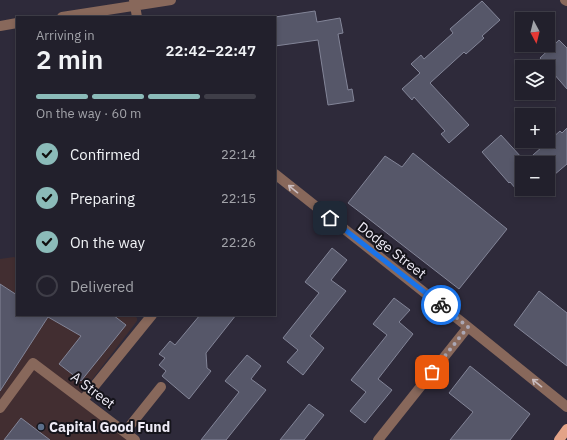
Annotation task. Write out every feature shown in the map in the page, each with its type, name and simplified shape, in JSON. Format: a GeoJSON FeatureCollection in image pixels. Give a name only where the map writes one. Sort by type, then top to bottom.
{"type":"FeatureCollection","features":[{"type":"Feature","properties":{"kind":"main road"},"geometry":{"type":"LineString","coordinates":[[558,440],[567,429]]}},
{"type":"Feature","properties":{"kind":"street"},"geometry":{"type":"LineString","coordinates":[[78,16],[116,13],[135,3],[171,0]]}},
{"type":"Feature","properties":{"kind":"street"},"geometry":{"type":"LineString","coordinates":[[135,3],[137,16]]}},
{"type":"Feature","properties":{"kind":"street"},"geometry":{"type":"LineString","coordinates":[[0,26],[16,23]]}},
{"type":"Feature","properties":{"kind":"street","name":"Dodge Street"},"geometry":{"type":"LineString","coordinates":[[276,175],[567,407]]}},
{"type":"Feature","properties":{"kind":"street"},"geometry":{"type":"LineString","coordinates":[[82,400],[151,316]]}},
{"type":"Feature","properties":{"kind":"street"},"geometry":{"type":"LineString","coordinates":[[378,440],[468,327]]}},
{"type":"Feature","properties":{"kind":"street","name":"A Street"},"geometry":{"type":"LineString","coordinates":[[0,408],[33,363],[135,440]]}},
{"type":"Feature","properties":{"kind":"street"},"geometry":{"type":"LineString","coordinates":[[125,432],[161,387]]}},
{"type":"Feature","properties":{"kind":"shaded area"},"geometry":{"type":"Polygon","coordinates":[[[14,257],[16,258],[16,316],[134,316],[137,318],[137,321],[81,394],[133,440],[0,440],[0,259],[14,257]]]}},
{"type":"Feature","properties":{"kind":"building"},"geometry":{"type":"Polygon","coordinates":[[[482,1],[500,20],[482,36],[484,38],[466,54],[464,52],[430,83],[469,125],[449,143],[441,134],[445,131],[414,97],[412,100],[402,89],[420,73],[411,64],[421,55],[424,59],[453,33],[450,29],[482,1]]]}},
{"type":"Feature","properties":{"kind":"building"},"geometry":{"type":"Polygon","coordinates":[[[315,11],[317,22],[340,18],[343,33],[338,34],[348,90],[352,89],[354,101],[328,105],[318,40],[276,46],[276,17],[315,11]]]}},
{"type":"Feature","properties":{"kind":"building"},"geometry":{"type":"Polygon","coordinates":[[[559,40],[567,48],[567,89],[555,75],[555,60],[542,60],[540,58],[546,52],[555,52],[555,44],[559,40]]]}},
{"type":"Feature","properties":{"kind":"building"},"geometry":{"type":"Polygon","coordinates":[[[567,128],[567,164],[555,174],[555,156],[532,156],[541,148],[555,148],[555,135],[560,131],[562,133],[567,128]]]}},
{"type":"Feature","properties":{"kind":"building"},"geometry":{"type":"Polygon","coordinates":[[[501,135],[520,156],[515,156],[515,188],[510,182],[509,183],[482,152],[501,135]]]}},
{"type":"Feature","properties":{"kind":"building"},"geometry":{"type":"Polygon","coordinates":[[[413,153],[507,229],[459,289],[348,203],[385,156],[402,167],[413,153]]]}},
{"type":"Feature","properties":{"kind":"building"},"geometry":{"type":"Polygon","coordinates":[[[332,248],[347,260],[331,280],[346,291],[310,336],[324,348],[303,375],[287,362],[298,350],[283,338],[319,293],[305,282],[332,248]]]}},
{"type":"Feature","properties":{"kind":"building"},"geometry":{"type":"Polygon","coordinates":[[[0,284],[16,294],[16,316],[114,316],[126,325],[81,381],[59,364],[81,336],[48,317],[0,391],[0,284]]]}},
{"type":"Feature","properties":{"kind":"building"},"geometry":{"type":"Polygon","coordinates":[[[539,291],[567,313],[567,366],[514,325],[539,291]]]}},
{"type":"Feature","properties":{"kind":"building"},"geometry":{"type":"Polygon","coordinates":[[[394,298],[410,310],[399,322],[413,334],[378,379],[392,390],[365,423],[350,411],[366,392],[351,380],[387,335],[373,324],[394,298]]]}},
{"type":"Feature","properties":{"kind":"building"},"geometry":{"type":"Polygon","coordinates":[[[199,316],[235,316],[206,353],[207,368],[211,371],[189,399],[162,376],[166,371],[159,365],[165,358],[159,354],[170,341],[175,345],[199,316]]]}},
{"type":"Feature","properties":{"kind":"building"},"geometry":{"type":"Polygon","coordinates":[[[247,355],[261,366],[251,379],[266,390],[226,440],[201,440],[239,392],[225,381],[247,355]]]}},
{"type":"Feature","properties":{"kind":"building"},"geometry":{"type":"Polygon","coordinates":[[[470,366],[530,414],[510,440],[450,440],[473,412],[449,393],[470,366]]]}},
{"type":"Feature","properties":{"kind":"building"},"geometry":{"type":"Polygon","coordinates":[[[309,404],[324,415],[304,440],[280,440],[309,404]]]}},
{"type":"Feature","properties":{"kind":"building"},"geometry":{"type":"Polygon","coordinates":[[[21,418],[50,440],[4,440],[21,418]]]}},
{"type":"Feature","properties":{"kind":"way so far"},"geometry":{"type":"LineString","coordinates":[[432,372],[468,327],[441,305]]}},
{"type":"Feature","properties":{"kind":"place","name":"Capital Good Fund"},"geometry":{"type":"Point","coordinates":[41,427]}},
{"type":"Feature","properties":{"kind":"route"},"geometry":{"type":"LineString","coordinates":[[330,218],[441,305]]}}]}
